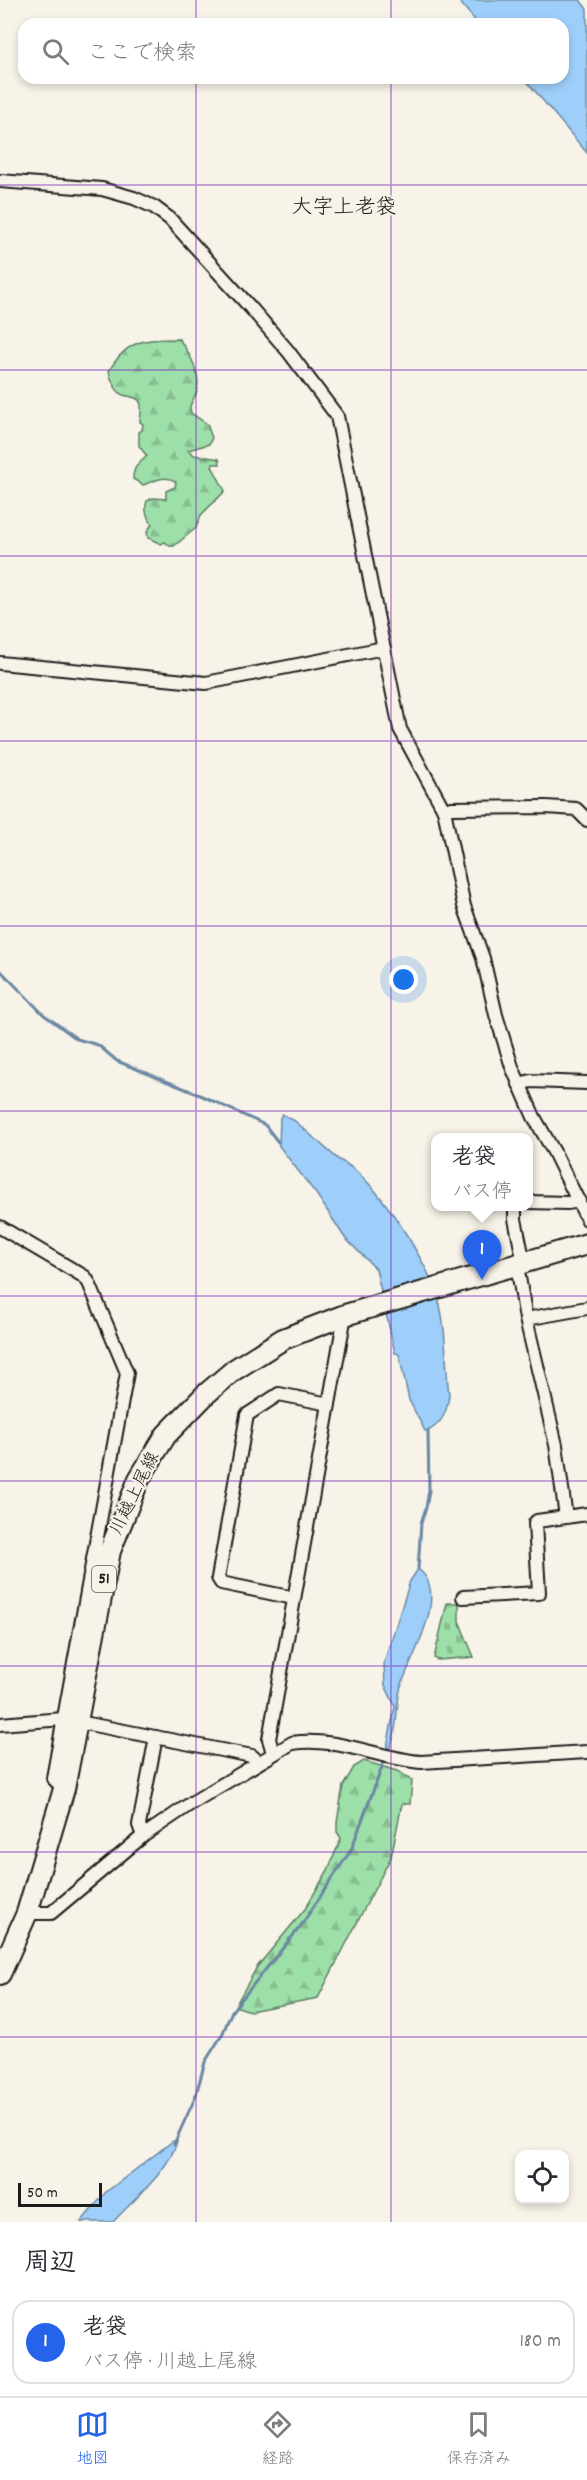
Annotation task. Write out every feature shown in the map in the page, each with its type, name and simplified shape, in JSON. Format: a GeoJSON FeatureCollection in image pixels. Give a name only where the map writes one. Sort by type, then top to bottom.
{"type":"FeatureCollection","features":[{"type":"Feature","properties":{"kind":"main road","name":"川越上尾線"},"geometry":{"type":"LineString","coordinates":[[0,1974],[27,1912],[64,1789],[71,1720],[110,1551],[130,1498],[152,1457],[183,1416],[234,1370],[283,1340],[345,1315],[587,1244]]}},
{"type":"Feature","properties":{"kind":"street"},"geometry":{"type":"LineString","coordinates":[[0,181],[109,191],[143,201],[153,207],[170,219],[288,351],[332,408],[339,424],[358,529],[400,729],[444,810],[464,906],[483,958],[503,1040],[519,1084],[587,1219]]}},
{"type":"Feature","properties":{"kind":"street"},"geometry":{"type":"LineString","coordinates":[[0,663],[206,683],[384,648]]}},
{"type":"Feature","properties":{"kind":"street"},"geometry":{"type":"LineString","coordinates":[[444,810],[546,807],[576,809],[587,820]]}},
{"type":"Feature","properties":{"kind":"street"},"geometry":{"type":"LineString","coordinates":[[519,1084],[531,1081],[587,1083]]}},
{"type":"Feature","properties":{"kind":"street"},"geometry":{"type":"LineString","coordinates":[[533,1202],[579,1201]]}},
{"type":"Feature","properties":{"kind":"street"},"geometry":{"type":"LineString","coordinates":[[515,1211],[526,1319],[556,1445],[566,1517]]}},
{"type":"Feature","properties":{"kind":"street"},"geometry":{"type":"LineString","coordinates":[[0,1227],[85,1277],[127,1373],[71,1720]]}},
{"type":"Feature","properties":{"kind":"street"},"geometry":{"type":"LineString","coordinates":[[526,1319],[587,1308]]}},
{"type":"Feature","properties":{"kind":"street"},"geometry":{"type":"LineString","coordinates":[[273,1752],[269,1739],[345,1315]]}},
{"type":"Feature","properties":{"kind":"street"},"geometry":{"type":"LineString","coordinates":[[294,1598],[222,1583],[218,1578],[247,1415],[279,1394],[329,1404]]}},
{"type":"Feature","properties":{"kind":"street"},"geometry":{"type":"LineString","coordinates":[[463,1597],[539,1593],[535,1523],[587,1514]]}},
{"type":"Feature","properties":{"kind":"street"},"geometry":{"type":"LineString","coordinates":[[0,1724],[71,1720],[252,1756],[259,1762]]}},
{"type":"Feature","properties":{"kind":"street"},"geometry":{"type":"LineString","coordinates":[[142,1836],[139,1826],[156,1737]]}},
{"type":"Feature","properties":{"kind":"street"},"geometry":{"type":"LineString","coordinates":[[27,1912],[51,1913],[142,1836],[273,1752],[292,1743],[311,1740],[325,1741],[395,1760],[421,1762],[587,1752]]}},
{"type":"Feature","properties":{"kind":"green space"},"geometry":{"type":"Polygon","coordinates":[[[179,339],[191,357],[198,380],[196,394],[190,407],[191,413],[207,424],[212,438],[209,444],[188,450],[194,455],[219,459],[220,464],[212,466],[225,491],[201,515],[196,528],[174,546],[170,546],[165,542],[161,544],[148,538],[147,532],[152,524],[147,516],[146,507],[147,501],[153,498],[166,499],[166,491],[175,487],[176,482],[164,478],[143,485],[133,479],[135,468],[147,456],[139,446],[139,432],[143,424],[140,422],[141,404],[139,400],[118,391],[109,371],[123,352],[138,343],[179,339]]]}},
{"type":"Feature","properties":{"kind":"green space"},"geometry":{"type":"Polygon","coordinates":[[[447,1603],[459,1603],[459,1621],[474,1657],[438,1660],[434,1658],[447,1603]]]}},
{"type":"Feature","properties":{"kind":"green space"},"geometry":{"type":"Polygon","coordinates":[[[364,1761],[397,1771],[412,1781],[410,1804],[402,1804],[391,1857],[318,1998],[250,2011],[235,2006],[257,1967],[305,1909],[328,1870],[341,1838],[337,1832],[337,1822],[343,1786],[354,1767],[364,1761]]]}},
{"type":"Feature","properties":{"kind":"water"},"geometry":{"type":"Polygon","coordinates":[[[458,0],[580,0],[587,9],[587,153],[529,84],[569,84],[569,18],[473,18],[458,0]]]}},
{"type":"Feature","properties":{"kind":"water"},"geometry":{"type":"Polygon","coordinates":[[[282,1114],[295,1121],[368,1183],[398,1221],[432,1282],[443,1321],[449,1395],[443,1416],[428,1431],[425,1431],[409,1400],[399,1354],[395,1353],[376,1269],[345,1238],[317,1195],[279,1146],[282,1114]]]}},
{"type":"Feature","properties":{"kind":"water"},"geometry":{"type":"Polygon","coordinates":[[[418,1569],[427,1579],[431,1593],[430,1608],[426,1625],[401,1686],[394,1734],[389,1749],[387,1747],[395,1706],[385,1685],[384,1663],[410,1581],[418,1569]]]}},
{"type":"Feature","properties":{"kind":"water"},"geometry":{"type":"Polygon","coordinates":[[[173,2141],[177,2141],[173,2152],[159,2174],[113,2222],[81,2222],[106,2192],[173,2141]]]}},
{"type":"Feature","properties":{"kind":"waterway"},"geometry":{"type":"LineString","coordinates":[[0,970],[43,1014],[77,1039],[98,1045],[117,1061],[265,1125],[278,1142]]}},
{"type":"Feature","properties":{"kind":"waterway"},"geometry":{"type":"LineString","coordinates":[[418,1569],[421,1523],[429,1490],[428,1431]]}},
{"type":"Feature","properties":{"kind":"waterway"},"geometry":{"type":"LineString","coordinates":[[174,2144],[195,2098],[205,2062],[222,2035],[232,2011],[300,1927],[351,1850],[385,1759]]}},
{"type":"Feature","properties":{"kind":"place","name":"老袋"},"geometry":{"type":"Point","coordinates":[482,1280]}},
{"type":"Feature","properties":{"kind":"district","name":"大字上老袋"},"geometry":{"type":"Point","coordinates":[344,209]}}]}
